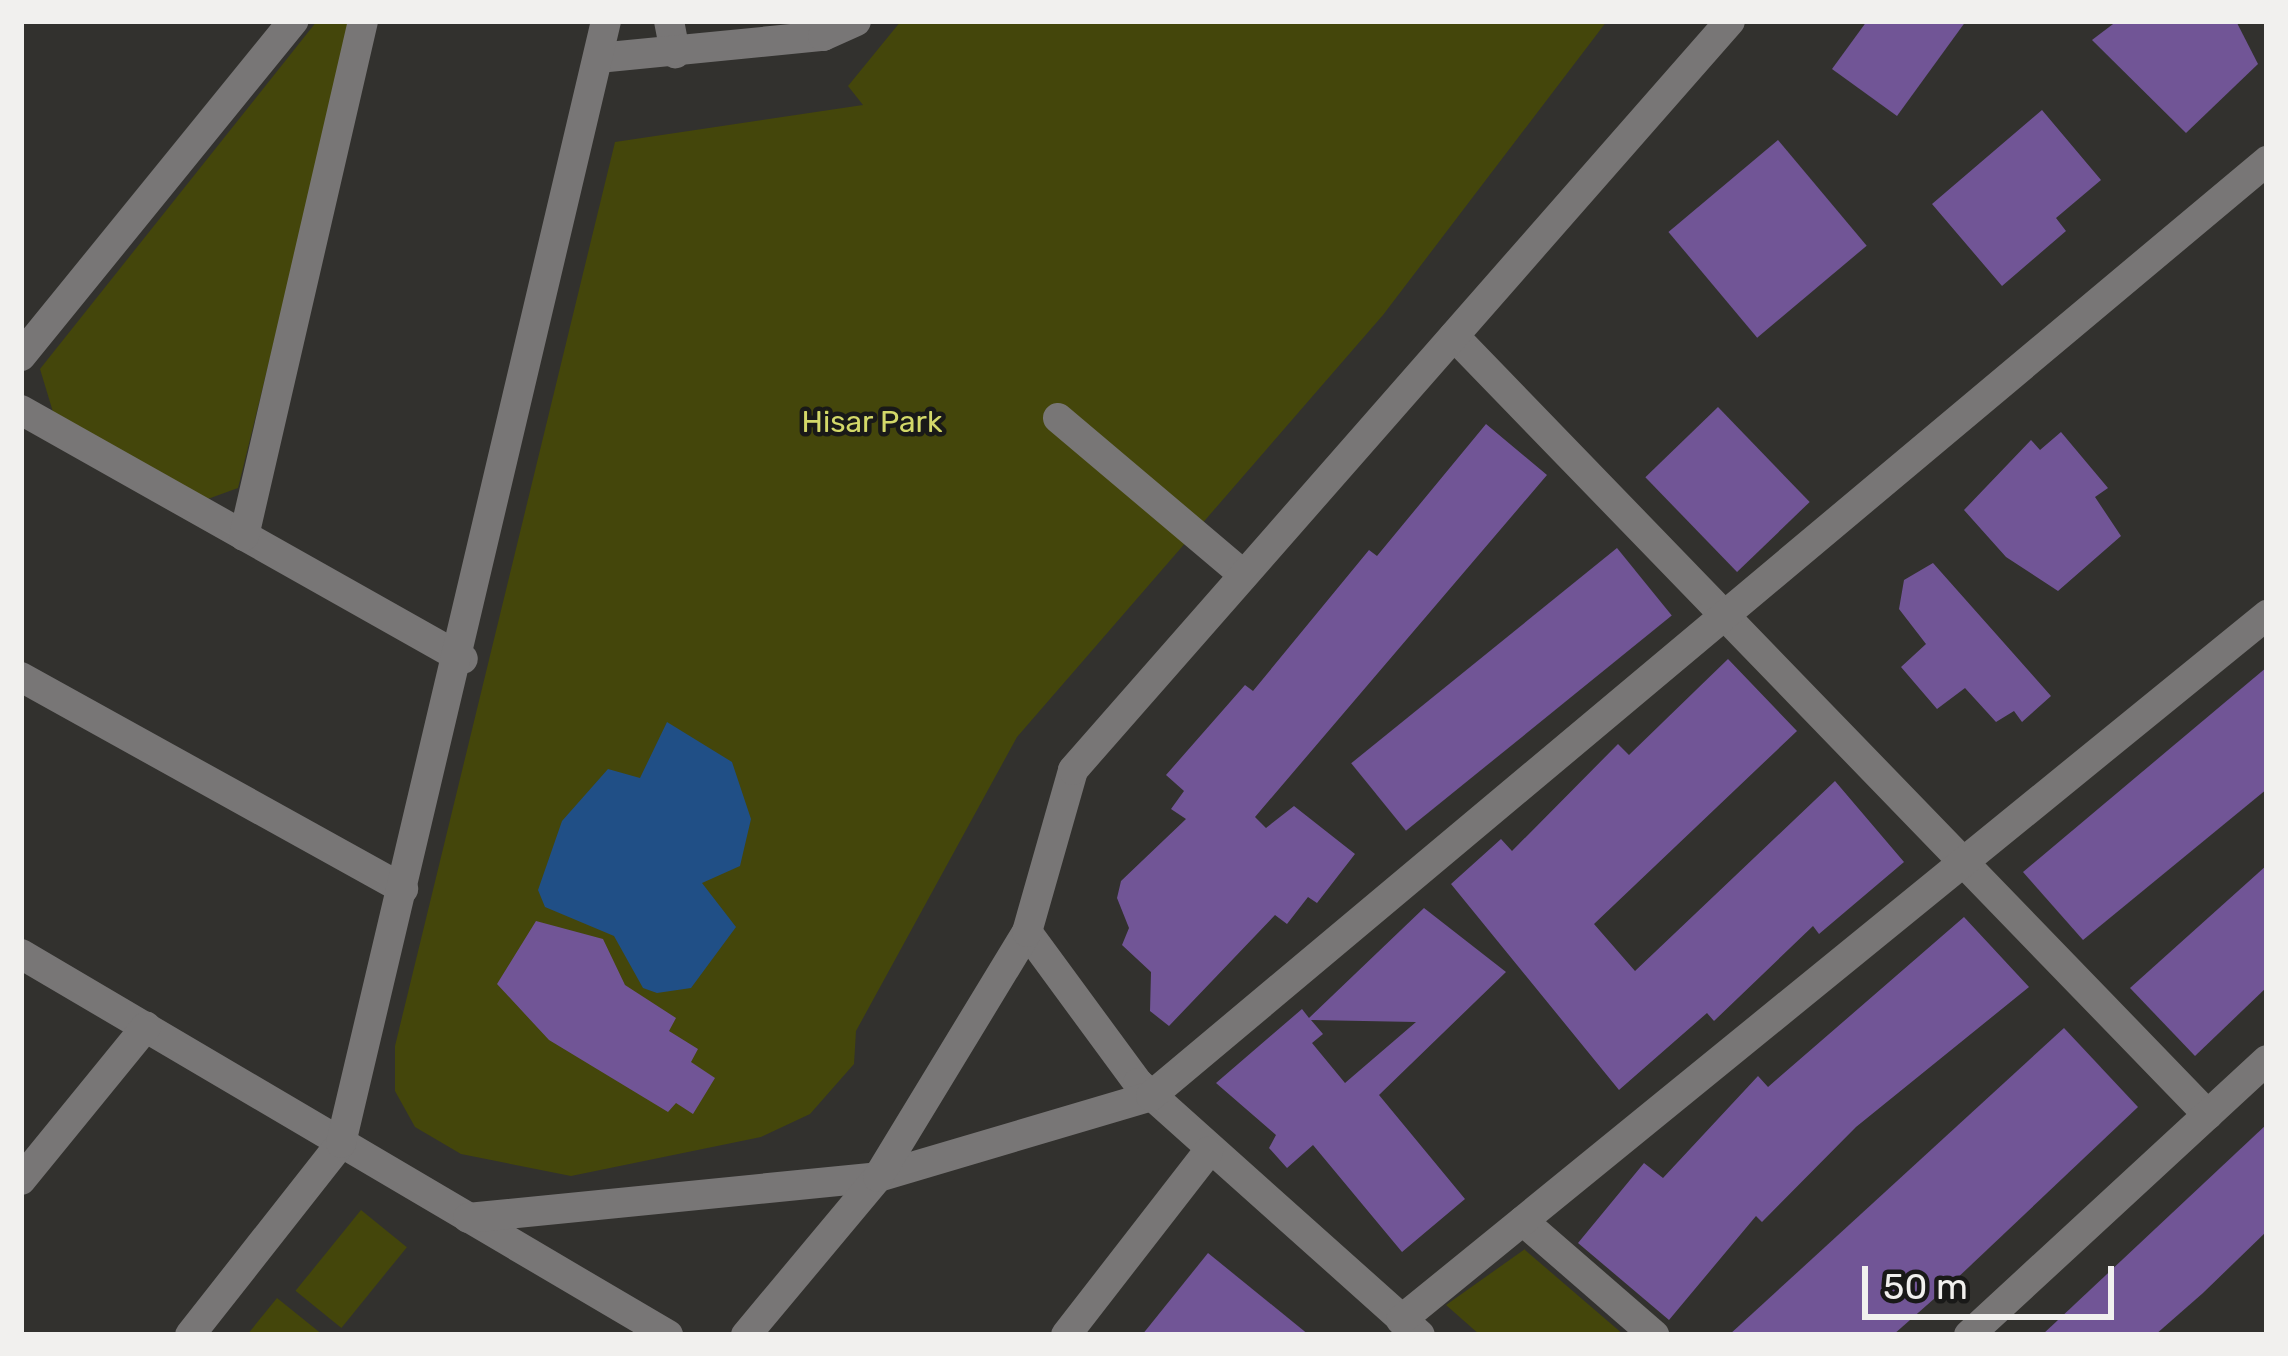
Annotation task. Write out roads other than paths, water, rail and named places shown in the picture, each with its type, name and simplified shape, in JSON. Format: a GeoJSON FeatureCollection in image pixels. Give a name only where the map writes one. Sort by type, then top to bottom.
{"type":"FeatureCollection","features":[{"type":"Feature","properties":{"kind":"street"},"geometry":{"type":"LineString","coordinates":[[21,356],[292,21]]}},
{"type":"Feature","properties":{"kind":"street"},"geometry":{"type":"LineString","coordinates":[[244,536],[363,21]]}},
{"type":"Feature","properties":{"kind":"street"},"geometry":{"type":"LineString","coordinates":[[190,1335],[341,1143],[463,659],[607,21]]}},
{"type":"Feature","properties":{"kind":"street"},"geometry":{"type":"LineString","coordinates":[[669,21],[674,53]]}},
{"type":"Feature","properties":{"kind":"street"},"geometry":{"type":"LineString","coordinates":[[598,58],[823,36],[856,21]]}},
{"type":"Feature","properties":{"kind":"street"},"geometry":{"type":"LineString","coordinates":[[758,1331],[878,1177],[1027,932],[1073,770],[1730,21]]}},
{"type":"Feature","properties":{"kind":"street"},"geometry":{"type":"LineString","coordinates":[[469,1218],[878,1177],[1151,1096],[1721,612],[2267,161]]}},
{"type":"Feature","properties":{"kind":"street"},"geometry":{"type":"LineString","coordinates":[[1454,336],[2207,1115]]}},
{"type":"Feature","properties":{"kind":"street"},"geometry":{"type":"LineString","coordinates":[[21,410],[463,659]]}},
{"type":"Feature","properties":{"kind":"street"},"geometry":{"type":"LineString","coordinates":[[1058,418],[1244,575]]}},
{"type":"Feature","properties":{"kind":"street"},"geometry":{"type":"LineString","coordinates":[[1027,932],[1094,1033],[1151,1096],[1208,1152],[1411,1327],[1523,1221],[2267,615]]}},
{"type":"Feature","properties":{"kind":"street"},"geometry":{"type":"LineString","coordinates":[[21,677],[403,889]]}},
{"type":"Feature","properties":{"kind":"street"},"geometry":{"type":"LineString","coordinates":[[21,954],[668,1335]]}},
{"type":"Feature","properties":{"kind":"street"},"geometry":{"type":"LineString","coordinates":[[21,1180],[146,1028]]}},
{"type":"Feature","properties":{"kind":"street"},"geometry":{"type":"LineString","coordinates":[[1969,1335],[2267,1060]]}},
{"type":"Feature","properties":{"kind":"street"},"geometry":{"type":"LineString","coordinates":[[1066,1335],[1208,1152]]}},
{"type":"Feature","properties":{"kind":"street"},"geometry":{"type":"LineString","coordinates":[[1523,1221],[1654,1335]]}},
{"type":"Feature","properties":{"kind":"water"},"geometry":{"type":"Polygon","coordinates":[[[667,722],[732,762],[751,819],[740,866],[702,883],[736,927],[691,988],[657,993],[643,988],[614,936],[545,907],[538,890],[562,821],[608,769],[640,778],[667,722]]]}},
{"type":"Feature","properties":{"kind":"park label","name":"Hisar Park"},"geometry":{"type":"Point","coordinates":[872,422]}}]}
